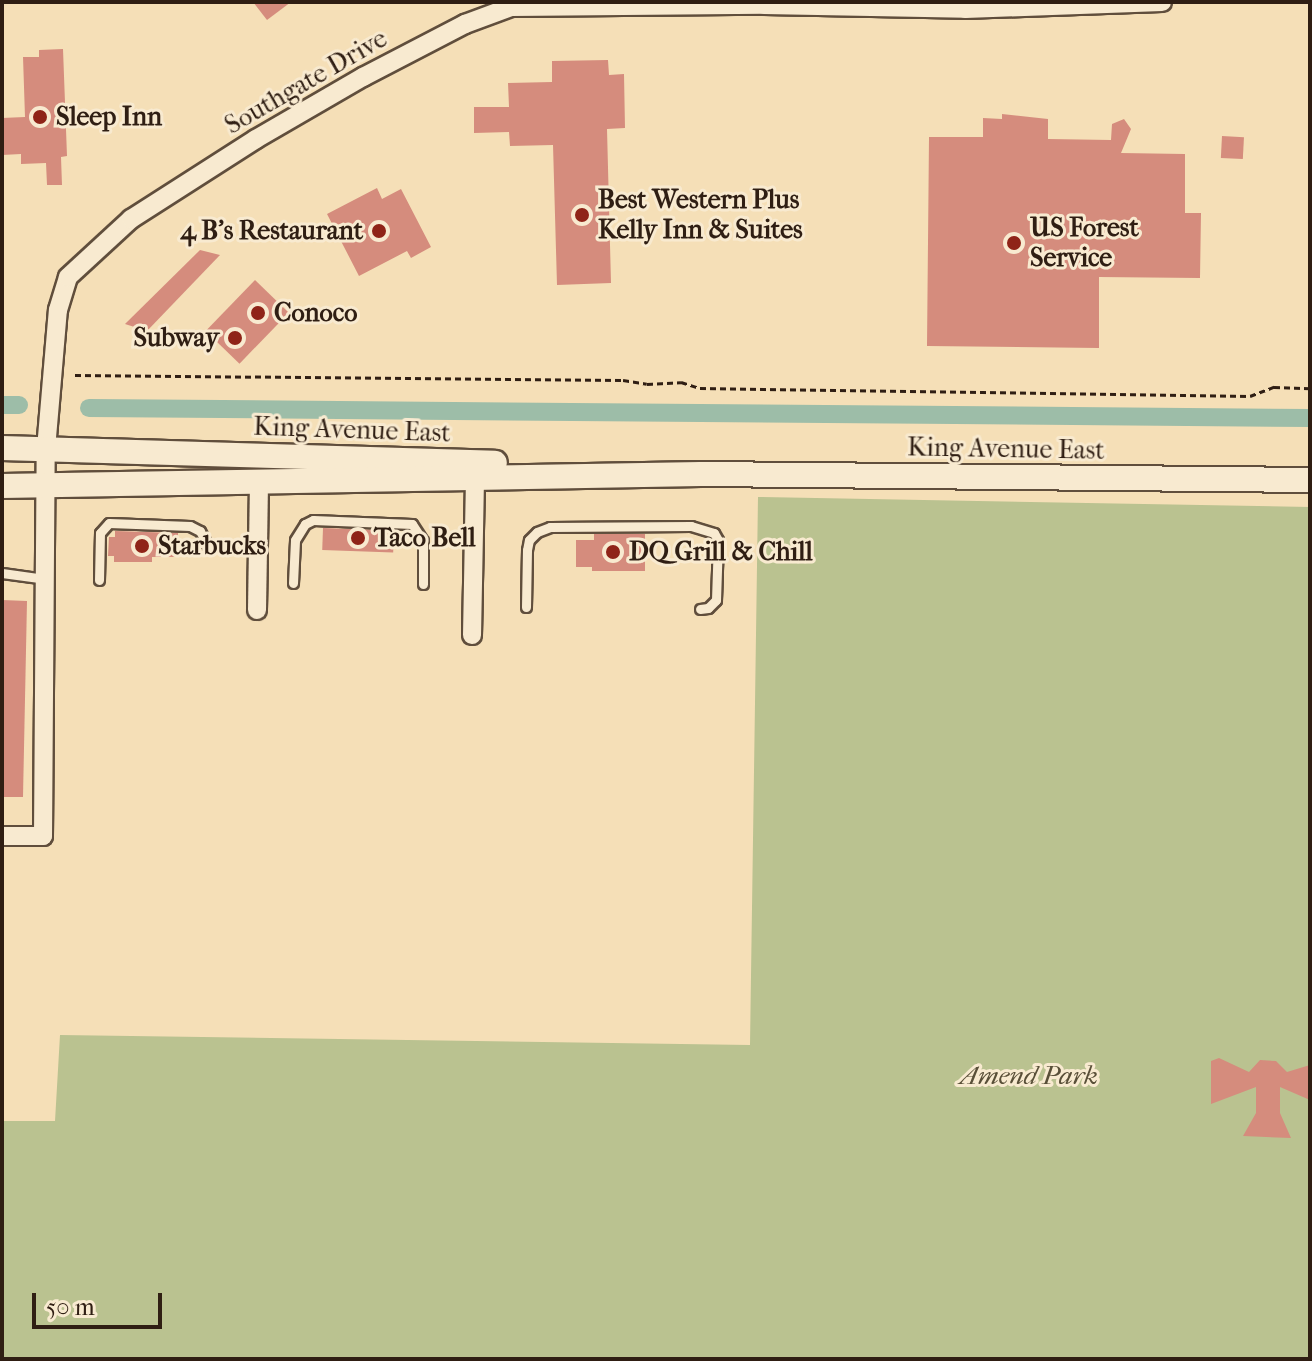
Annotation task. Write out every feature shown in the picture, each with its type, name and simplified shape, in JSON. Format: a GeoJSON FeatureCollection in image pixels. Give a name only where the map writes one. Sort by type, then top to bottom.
{"type":"FeatureCollection","features":[{"type":"Feature","properties":{"kind":"main road","name":"King Avenue East"},"geometry":{"type":"LineString","coordinates":[[2,448],[387,457],[701,474]]}},
{"type":"Feature","properties":{"kind":"main road","name":"King Avenue East"},"geometry":{"type":"LineString","coordinates":[[2,486],[701,474],[1310,480]]}},
{"type":"Feature","properties":{"kind":"street","name":"Southgate Drive"},"geometry":{"type":"LineString","coordinates":[[2,836],[43,836],[46,449],[58,310],[68,277],[131,219],[256,139],[465,24],[511,7],[764,5],[965,9],[1162,2]]}},
{"type":"Feature","properties":{"kind":"street"},"geometry":{"type":"LineString","coordinates":[[472,635],[475,478]]}},
{"type":"Feature","properties":{"kind":"street"},"geometry":{"type":"LineString","coordinates":[[257,610],[259,482]]}},
{"type":"Feature","properties":{"kind":"lane"},"geometry":{"type":"LineString","coordinates":[[293,583],[295,540],[305,524],[313,520],[403,521],[419,531],[423,541],[423,584]]}},
{"type":"Feature","properties":{"kind":"lane"},"geometry":{"type":"LineString","coordinates":[[99,580],[100,533],[109,523],[190,526],[200,531],[209,548]]}},
{"type":"Feature","properties":{"kind":"lane"},"geometry":{"type":"LineString","coordinates":[[526,607],[527,550],[529,540],[537,532],[550,527],[691,526],[704,528],[718,540],[716,600],[708,608],[700,609]]}},
{"type":"Feature","properties":{"kind":"lane"},"geometry":{"type":"LineString","coordinates":[[2,573],[45,579]]}},
{"type":"Feature","properties":{"kind":"path"},"geometry":{"type":"LineString","coordinates":[[75,375],[623,380],[647,384],[681,382],[700,388],[1250,396],[1274,387],[1310,388]]}},
{"type":"Feature","properties":{"kind":"green space","name":"Amend Park"},"geometry":{"type":"Polygon","coordinates":[[[758,497],[1310,507],[1310,1359],[2,1359],[2,1121],[55,1121],[60,1035],[750,1045],[758,497]]]}},
{"type":"Feature","properties":{"kind":"building"},"geometry":{"type":"Polygon","coordinates":[[[253,2],[291,2],[267,20],[253,2]]]}},
{"type":"Feature","properties":{"kind":"building","name":"Sleep Inn"},"geometry":{"type":"Polygon","coordinates":[[[63,49],[67,156],[61,157],[62,185],[47,185],[46,163],[21,164],[21,154],[2,155],[2,118],[25,117],[23,57],[39,57],[39,50],[63,49]]]}},
{"type":"Feature","properties":{"kind":"building","name":"Best Western Plus Kelly Inn & Suites"},"geometry":{"type":"Polygon","coordinates":[[[608,60],[609,75],[624,74],[625,128],[607,129],[611,283],[557,285],[553,145],[510,146],[509,132],[474,133],[474,107],[509,107],[508,83],[552,82],[552,61],[608,60]]]}},
{"type":"Feature","properties":{"kind":"building"},"geometry":{"type":"Polygon","coordinates":[[[1002,114],[1048,119],[1048,139],[1111,140],[1112,124],[1124,119],[1131,129],[1121,153],[1185,154],[1185,213],[1201,213],[1200,278],[1099,277],[1099,348],[927,346],[929,137],[983,137],[983,118],[1002,119],[1002,114]]]}},
{"type":"Feature","properties":{"kind":"building"},"geometry":{"type":"Polygon","coordinates":[[[1222,136],[1244,137],[1243,159],[1221,158],[1222,136]]]}},
{"type":"Feature","properties":{"kind":"building","name":"4 B's Restaurant"},"geometry":{"type":"Polygon","coordinates":[[[377,188],[382,199],[401,189],[431,247],[411,258],[407,251],[359,276],[327,214],[377,188]]]}},
{"type":"Feature","properties":{"kind":"building"},"geometry":{"type":"Polygon","coordinates":[[[200,250],[220,255],[147,331],[125,324],[200,250]]]}},
{"type":"Feature","properties":{"kind":"building"},"geometry":{"type":"Polygon","coordinates":[[[255,280],[289,313],[239,364],[206,331],[255,280]]]}},
{"type":"Feature","properties":{"kind":"building"},"geometry":{"type":"Polygon","coordinates":[[[323,528],[394,530],[393,552],[322,550],[323,528]]]}},
{"type":"Feature","properties":{"kind":"building"},"geometry":{"type":"Polygon","coordinates":[[[115,531],[178,533],[177,557],[152,557],[152,562],[114,562],[114,556],[108,556],[109,537],[115,537],[115,531]]]}},
{"type":"Feature","properties":{"kind":"building"},"geometry":{"type":"Polygon","coordinates":[[[594,534],[645,534],[645,571],[592,571],[592,567],[576,567],[576,540],[594,540],[594,534]]]}},
{"type":"Feature","properties":{"kind":"building"},"geometry":{"type":"Polygon","coordinates":[[[2,600],[27,601],[23,797],[2,797],[2,600]]]}},
{"type":"Feature","properties":{"kind":"building"},"geometry":{"type":"Polygon","coordinates":[[[1219,1058],[1249,1072],[1260,1060],[1276,1061],[1287,1072],[1310,1065],[1310,1100],[1280,1087],[1280,1113],[1291,1138],[1243,1136],[1256,1113],[1256,1087],[1211,1104],[1211,1061],[1219,1058]]]}},
{"type":"Feature","properties":{"kind":"waterway"},"geometry":{"type":"LineString","coordinates":[[2,405],[19,405]]}},
{"type":"Feature","properties":{"kind":"waterway"},"geometry":{"type":"LineString","coordinates":[[89,408],[1310,418]]}},
{"type":"Feature","properties":{"kind":"place","name":"Sleep Inn"},"geometry":{"type":"Point","coordinates":[40,117]}},
{"type":"Feature","properties":{"kind":"place","name":"Best Western Plus Kelly Inn & Suites"},"geometry":{"type":"Point","coordinates":[582,215]}},
{"type":"Feature","properties":{"kind":"place","name":"4 B's Restaurant"},"geometry":{"type":"Point","coordinates":[379,231]}},
{"type":"Feature","properties":{"kind":"place","name":"US Forest Service"},"geometry":{"type":"Point","coordinates":[1014,243]}},
{"type":"Feature","properties":{"kind":"place","name":"Conoco"},"geometry":{"type":"Point","coordinates":[258,313]}},
{"type":"Feature","properties":{"kind":"place","name":"Subway"},"geometry":{"type":"Point","coordinates":[235,338]}},
{"type":"Feature","properties":{"kind":"place","name":"Taco Bell"},"geometry":{"type":"Point","coordinates":[358,538]}},
{"type":"Feature","properties":{"kind":"place","name":"Starbucks"},"geometry":{"type":"Point","coordinates":[142,546]}},
{"type":"Feature","properties":{"kind":"place","name":"DQ Grill & Chill"},"geometry":{"type":"Point","coordinates":[613,552]}}]}
